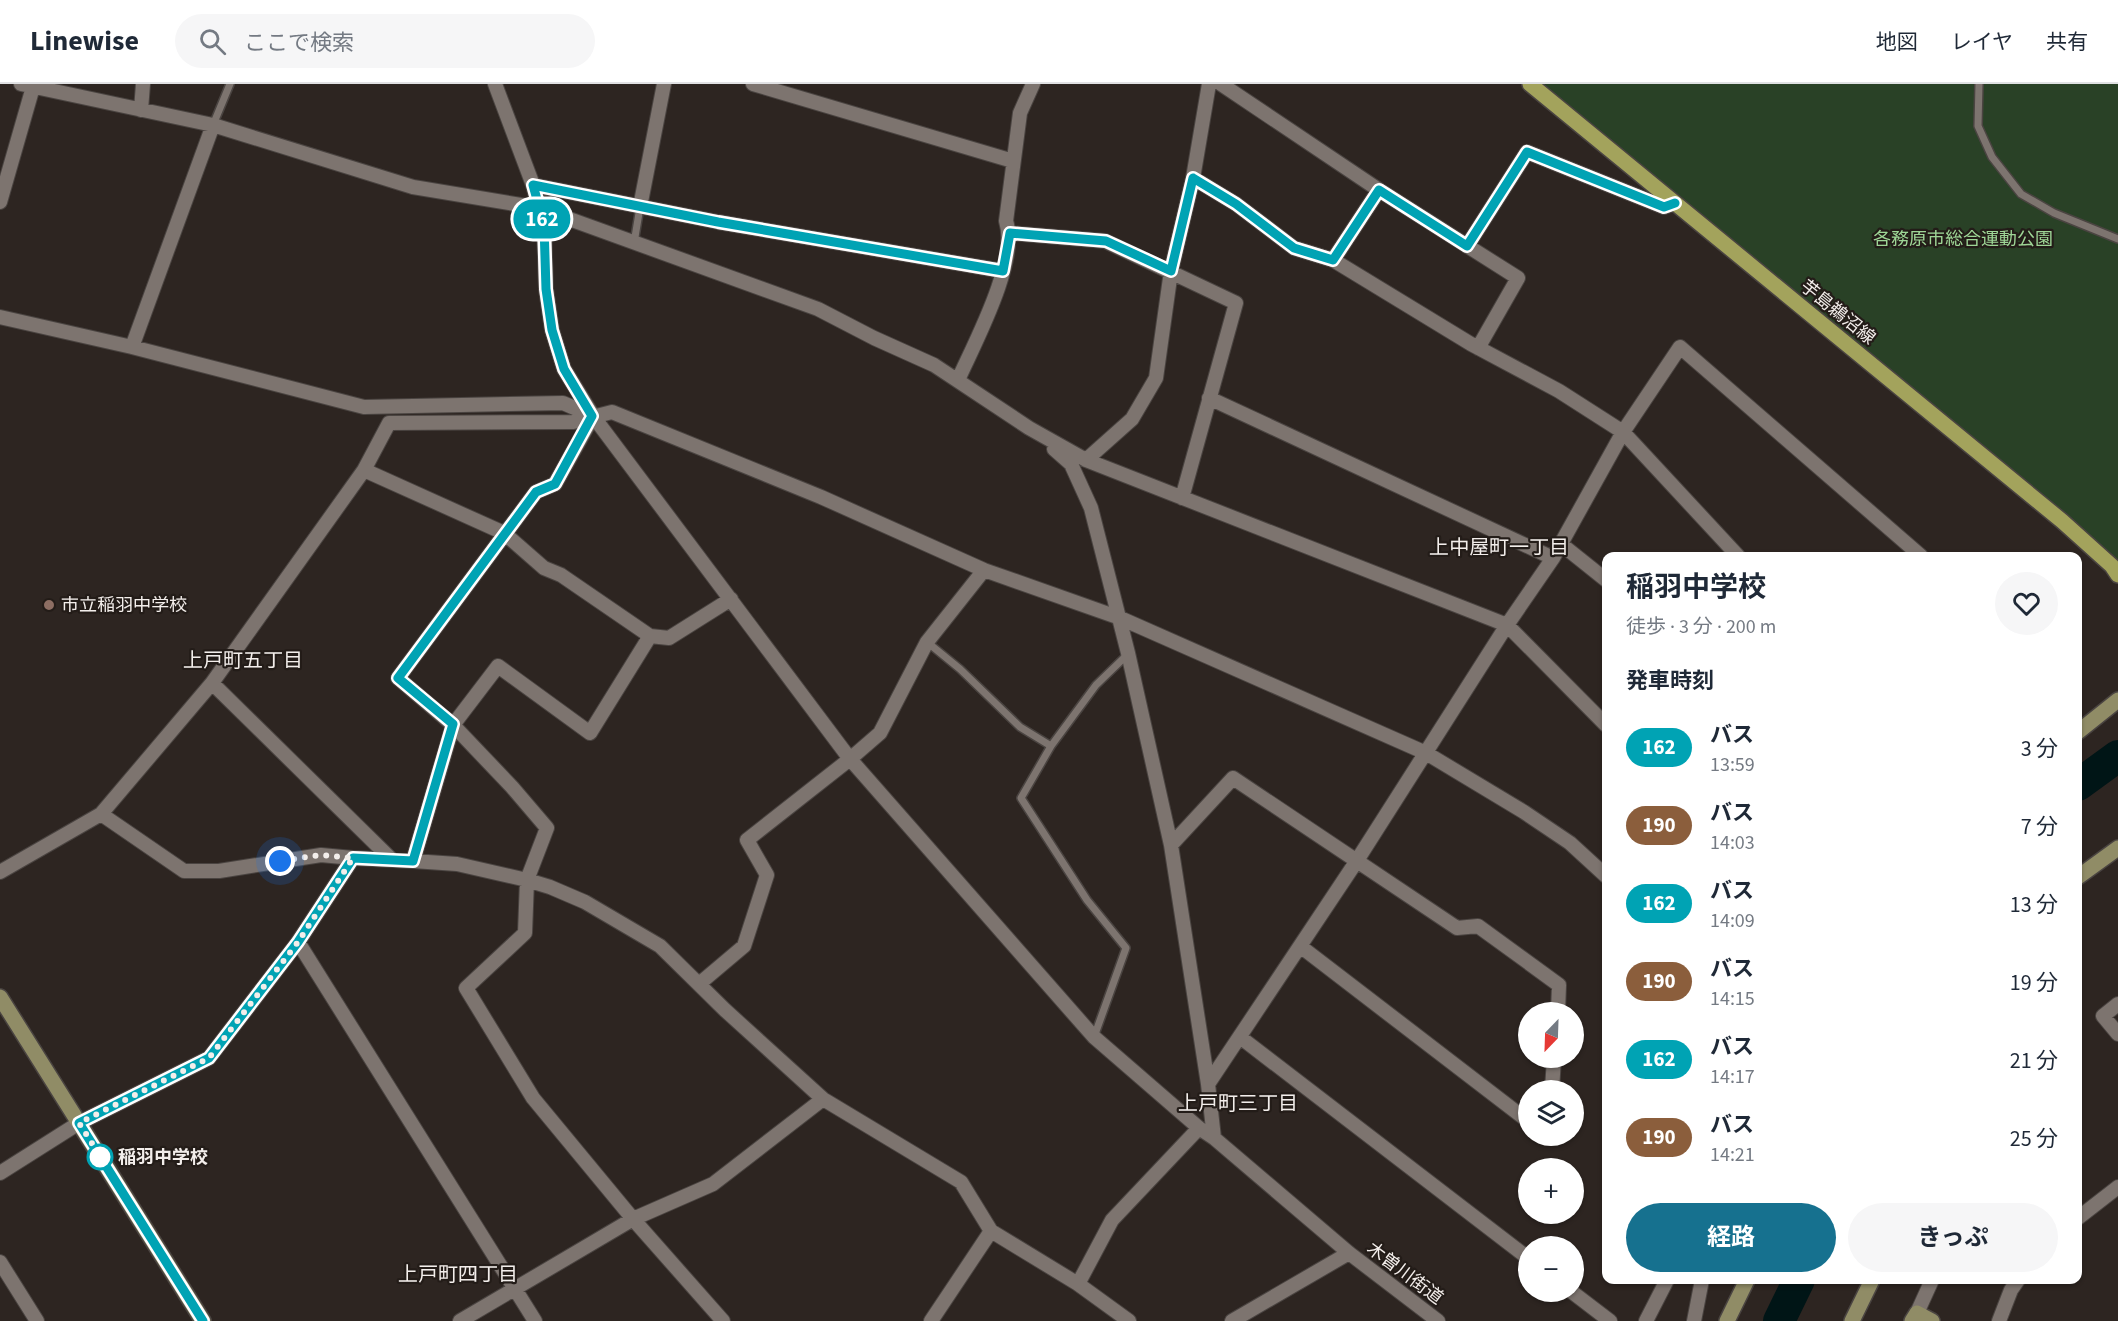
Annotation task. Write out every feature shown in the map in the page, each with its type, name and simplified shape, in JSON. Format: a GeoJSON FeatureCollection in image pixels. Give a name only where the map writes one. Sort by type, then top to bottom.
{"type":"FeatureCollection","features":[{"type":"Feature","properties":{"kind":"main road","name":"芋島鵜沼線"},"geometry":{"type":"LineString","coordinates":[[1530,84],[2062,520],[2112,566],[2118,575]]}},
{"type":"Feature","properties":{"kind":"street"},"geometry":{"type":"LineString","coordinates":[[141,110],[143,84]]}},
{"type":"Feature","properties":{"kind":"street","name":"木曽川街道"},"geometry":{"type":"LineString","coordinates":[[495,84],[533,185],[544,225],[546,289],[552,330],[564,369],[592,416],[850,759],[1094,1037],[1349,1253],[1438,1321]]}},
{"type":"Feature","properties":{"kind":"street"},"geometry":{"type":"LineString","coordinates":[[640,207],[664,84]]}},
{"type":"Feature","properties":{"kind":"street"},"geometry":{"type":"LineString","coordinates":[[753,84],[1013,161]]}},
{"type":"Feature","properties":{"kind":"street"},"geometry":{"type":"LineString","coordinates":[[958,380],[1000,283],[1010,233],[1005,221],[1020,113],[1033,84]]}},
{"type":"Feature","properties":{"kind":"street"},"geometry":{"type":"LineString","coordinates":[[1086,460],[1132,419],[1156,378],[1171,271],[1193,178],[1209,84],[1221,84],[1379,190],[1518,278],[1478,348]]}},
{"type":"Feature","properties":{"kind":"street"},"geometry":{"type":"LineString","coordinates":[[0,202],[27,85],[213,125],[413,187],[539,208],[818,309],[934,365],[1029,428],[1086,460],[1508,625],[1602,721]]}},
{"type":"Feature","properties":{"kind":"street"},"geometry":{"type":"LineString","coordinates":[[132,347],[213,125]]}},
{"type":"Feature","properties":{"kind":"street"},"geometry":{"type":"LineString","coordinates":[[1467,246],[1527,152],[1664,207],[1675,203]]}},
{"type":"Feature","properties":{"kind":"street"},"geometry":{"type":"LineString","coordinates":[[1193,178],[1236,204],[1294,248],[1333,260],[1478,348],[1559,391],[1623,432],[1734,552]]}},
{"type":"Feature","properties":{"kind":"street"},"geometry":{"type":"LineString","coordinates":[[533,185],[718,222],[1003,271]]}},
{"type":"Feature","properties":{"kind":"street"},"geometry":{"type":"LineString","coordinates":[[1333,260],[1379,190]]}},
{"type":"Feature","properties":{"kind":"street"},"geometry":{"type":"LineString","coordinates":[[1010,233],[1106,241],[1236,303],[1182,498]]}},
{"type":"Feature","properties":{"kind":"street"},"geometry":{"type":"LineString","coordinates":[[0,317],[132,347],[364,407],[563,403],[592,416]]}},
{"type":"Feature","properties":{"kind":"street"},"geometry":{"type":"LineString","coordinates":[[1208,1084],[1356,862],[1553,558],[1623,432],[1680,347],[1916,552]]}},
{"type":"Feature","properties":{"kind":"street"},"geometry":{"type":"LineString","coordinates":[[1209,398],[1553,558]]}},
{"type":"Feature","properties":{"kind":"street"},"geometry":{"type":"LineString","coordinates":[[0,872],[101,814],[212,683],[364,470],[389,423],[573,422],[612,412],[820,497],[984,570],[1120,618],[1426,753],[1524,812],[1570,843],[1602,872]]}},
{"type":"Feature","properties":{"kind":"street"},"geometry":{"type":"LineString","coordinates":[[592,416],[555,484],[536,492],[398,678],[453,724],[547,828],[527,880],[525,933],[466,988],[533,1098],[633,1219],[723,1321]]}},
{"type":"Feature","properties":{"kind":"street"},"geometry":{"type":"LineString","coordinates":[[1029,428],[1071,464],[1091,508],[1120,618],[1171,845],[1208,1084],[1214,1138]]}},
{"type":"Feature","properties":{"kind":"street"},"geometry":{"type":"LineString","coordinates":[[364,470],[504,533],[544,568],[561,575],[650,636],[669,638],[731,599]]}},
{"type":"Feature","properties":{"kind":"street"},"geometry":{"type":"LineString","coordinates":[[1561,544],[1602,577]]}},
{"type":"Feature","properties":{"kind":"street"},"geometry":{"type":"LineString","coordinates":[[699,984],[744,946],[754,916],[767,875],[747,840],[880,733],[927,642],[984,570]]}},
{"type":"Feature","properties":{"kind":"street"},"geometry":{"type":"LineString","coordinates":[[413,861],[453,724],[498,666],[590,733],[650,636]]}},
{"type":"Feature","properties":{"kind":"street"},"geometry":{"type":"LineString","coordinates":[[212,683],[392,860]]}},
{"type":"Feature","properties":{"kind":"street"},"geometry":{"type":"LineString","coordinates":[[2082,729],[2118,700]]}},
{"type":"Feature","properties":{"kind":"street"},"geometry":{"type":"LineString","coordinates":[[1171,845],[1233,778],[1457,928],[1478,926],[1560,985],[1559,1002]]}},
{"type":"Feature","properties":{"kind":"street"},"geometry":{"type":"LineString","coordinates":[[101,814],[184,871],[219,871],[321,855],[457,864],[550,886],[585,902],[660,945],[689,976],[823,1099],[961,1182],[992,1231],[1078,1284],[1129,1321]]}},
{"type":"Feature","properties":{"kind":"street"},"geometry":{"type":"LineString","coordinates":[[2082,875],[2118,848]]}},
{"type":"Feature","properties":{"kind":"street"},"geometry":{"type":"LineString","coordinates":[[0,1173],[79,1123],[209,1058],[298,942],[353,858]]}},
{"type":"Feature","properties":{"kind":"street"},"geometry":{"type":"LineString","coordinates":[[298,942],[535,1321]]}},
{"type":"Feature","properties":{"kind":"street"},"geometry":{"type":"LineString","coordinates":[[1300,946],[1518,1113]]}},
{"type":"Feature","properties":{"kind":"street"},"geometry":{"type":"LineString","coordinates":[[0,997],[203,1321]]}},
{"type":"Feature","properties":{"kind":"street"},"geometry":{"type":"LineString","coordinates":[[2118,1004],[2103,1016],[2118,1034]]}},
{"type":"Feature","properties":{"kind":"street"},"geometry":{"type":"LineString","coordinates":[[1240,1037],[1518,1250]]}},
{"type":"Feature","properties":{"kind":"street"},"geometry":{"type":"LineString","coordinates":[[460,1321],[633,1219],[713,1184],[823,1099]]}},
{"type":"Feature","properties":{"kind":"street"},"geometry":{"type":"LineString","coordinates":[[1078,1284],[1112,1220],[1199,1128]]}},
{"type":"Feature","properties":{"kind":"street"},"geometry":{"type":"LineString","coordinates":[[2082,1215],[2118,1187]]}},
{"type":"Feature","properties":{"kind":"street"},"geometry":{"type":"LineString","coordinates":[[931,1321],[992,1231]]}},
{"type":"Feature","properties":{"kind":"street"},"geometry":{"type":"LineString","coordinates":[[1232,1321],[1349,1253]]}},
{"type":"Feature","properties":{"kind":"street"},"geometry":{"type":"LineString","coordinates":[[0,1262],[37,1321]]}},
{"type":"Feature","properties":{"kind":"street"},"geometry":{"type":"LineString","coordinates":[[1646,1321],[1665,1284]]}},
{"type":"Feature","properties":{"kind":"street"},"geometry":{"type":"LineString","coordinates":[[1694,1321],[1701,1284]]}},
{"type":"Feature","properties":{"kind":"street"},"geometry":{"type":"LineString","coordinates":[[1727,1321],[1746,1284]]}},
{"type":"Feature","properties":{"kind":"street"},"geometry":{"type":"LineString","coordinates":[[1852,1321],[1870,1284]]}},
{"type":"Feature","properties":{"kind":"street"},"geometry":{"type":"LineString","coordinates":[[1930,1284],[1914,1317],[1932,1321]]}},
{"type":"Feature","properties":{"kind":"street"},"geometry":{"type":"LineString","coordinates":[[1999,1321],[2015,1284]]}},
{"type":"Feature","properties":{"kind":"street"},"geometry":{"type":"LineString","coordinates":[[1584,1301],[1610,1321]]}},
{"type":"Feature","properties":{"kind":"lane"},"geometry":{"type":"LineString","coordinates":[[213,125],[230,84]]}},
{"type":"Feature","properties":{"kind":"lane"},"geometry":{"type":"LineString","coordinates":[[1979,84],[1978,126],[1992,157],[2021,194],[2054,213],[2118,239]]}},
{"type":"Feature","properties":{"kind":"lane"},"geometry":{"type":"LineString","coordinates":[[634,243],[640,207]]}},
{"type":"Feature","properties":{"kind":"lane"},"geometry":{"type":"LineString","coordinates":[[927,642],[960,669],[1020,727],[1051,746]]}},
{"type":"Feature","properties":{"kind":"lane"},"geometry":{"type":"LineString","coordinates":[[1094,1037],[1126,948],[1087,900],[1021,798],[1051,746],[1096,684],[1128,654]]}},
{"type":"Feature","properties":{"kind":"green space","name":"各務原市総合運動公園"},"geometry":{"type":"Polygon","coordinates":[[[1530,84],[2118,84],[2118,575],[1530,84]]]}},
{"type":"Feature","properties":{"kind":"waterway"},"geometry":{"type":"LineString","coordinates":[[2082,782],[2118,756]]}},
{"type":"Feature","properties":{"kind":"waterway"},"geometry":{"type":"LineString","coordinates":[[1779,1321],[1797,1284]]}},
{"type":"Feature","properties":{"kind":"bus line","name":"162"},"geometry":{"type":"LineString","coordinates":[[203,1321],[79,1123],[209,1058],[298,942],[353,858],[413,861],[453,724],[398,678],[536,492],[555,484],[592,416],[564,369],[552,330],[546,289],[544,225],[533,185],[718,222],[1003,271],[1010,233],[1106,241],[1171,271],[1193,178],[1236,204],[1294,248],[1333,260],[1379,190],[1467,246],[1527,152],[1664,207],[1675,203]]}},
{"type":"Feature","properties":{"kind":"place","name":"市立稲羽中学校"},"geometry":{"type":"Point","coordinates":[49,605]}},
{"type":"Feature","properties":{"kind":"place","name":"稲羽中学校"},"geometry":{"type":"Point","coordinates":[100,1157]}},
{"type":"Feature","properties":{"kind":"district","name":"上中屋町一丁目"},"geometry":{"type":"Point","coordinates":[1499,547]}},
{"type":"Feature","properties":{"kind":"district","name":"上戸町五丁目"},"geometry":{"type":"Point","coordinates":[243,660]}},
{"type":"Feature","properties":{"kind":"district","name":"上戸町三丁目"},"geometry":{"type":"Point","coordinates":[1238,1103]}},
{"type":"Feature","properties":{"kind":"district","name":"上戸町四丁目"},"geometry":{"type":"Point","coordinates":[458,1274]}},
{"type":"Feature","properties":{"kind":"route"},"geometry":{"type":"LineString","coordinates":[[100,1157],[102,1159],[79,1123],[209,1058],[298,942],[353,858],[321,855],[280,861]]}}]}
